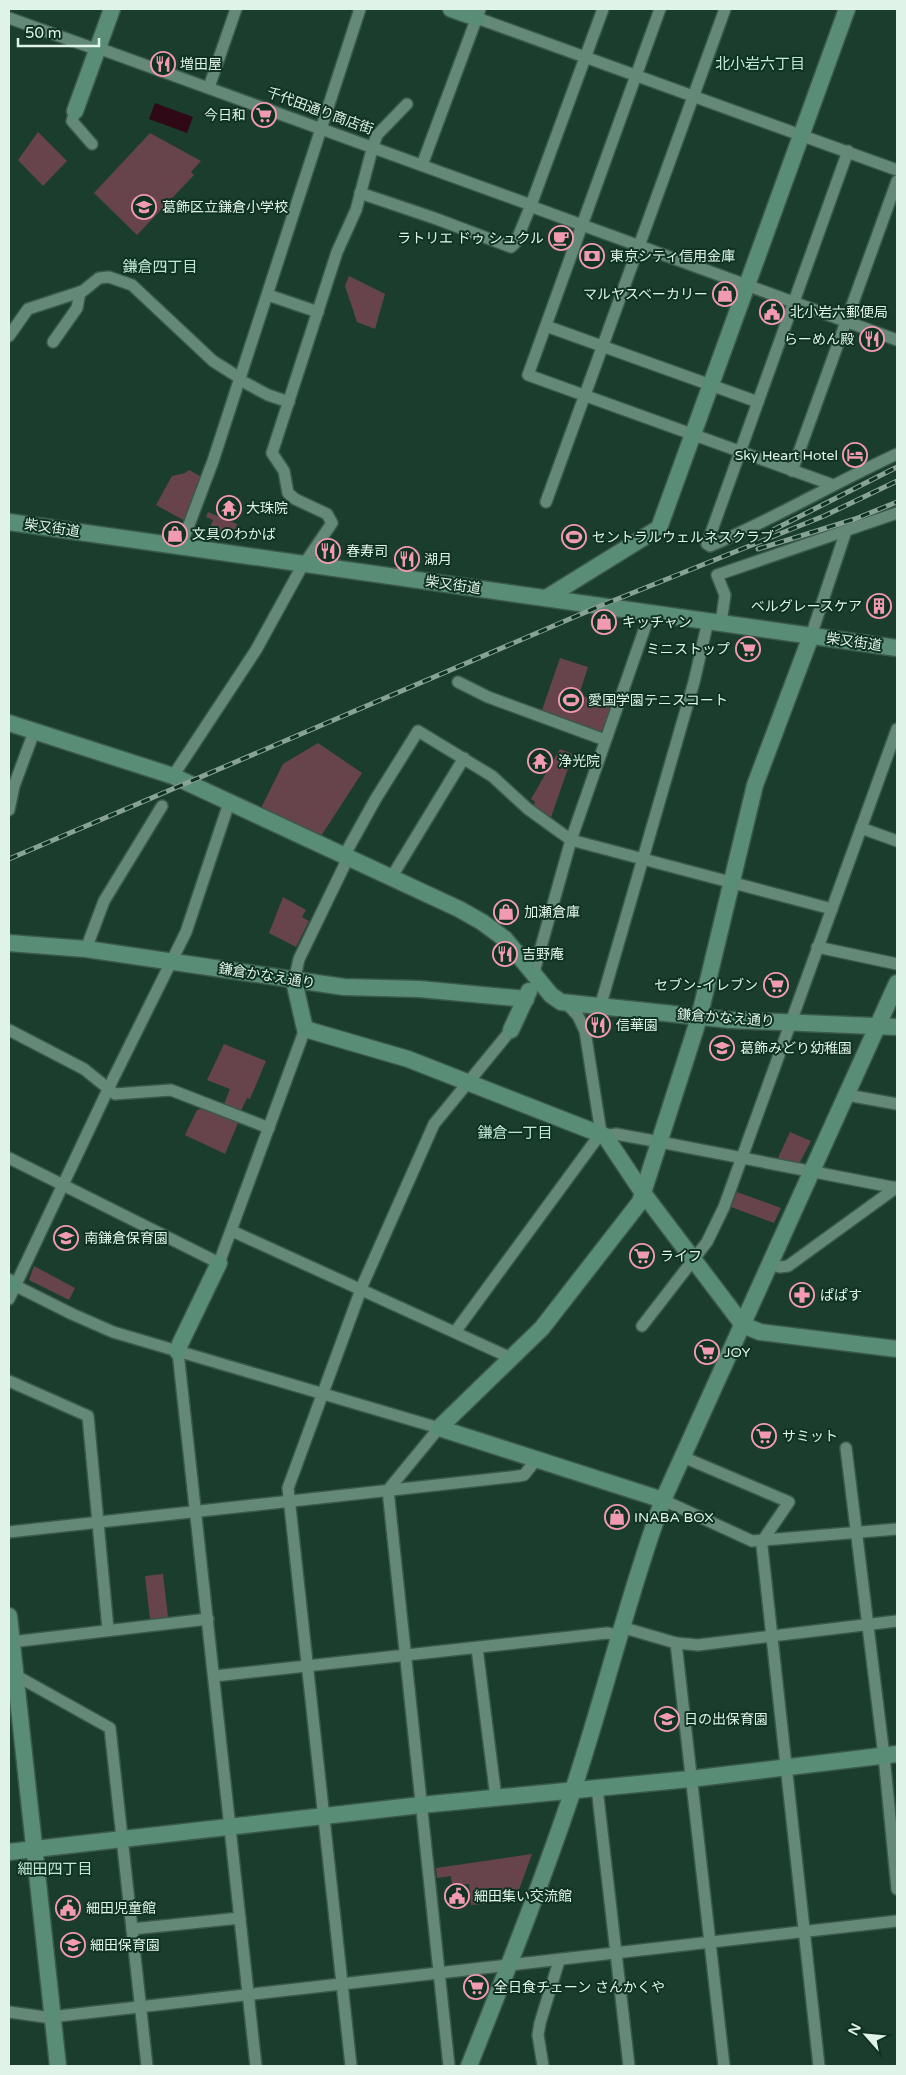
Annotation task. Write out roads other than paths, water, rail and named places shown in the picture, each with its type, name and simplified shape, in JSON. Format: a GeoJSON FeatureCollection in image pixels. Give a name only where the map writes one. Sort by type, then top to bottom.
{"type":"FeatureCollection","features":[{"type":"Feature","properties":{"kind":"street"},"geometry":{"type":"LineString","coordinates":[[92,144],[72,121],[112,9]]}},
{"type":"Feature","properties":{"kind":"street"},"geometry":{"type":"LineString","coordinates":[[209,87],[236,9]]}},
{"type":"Feature","properties":{"kind":"street"},"geometry":{"type":"LineString","coordinates":[[181,546],[213,461],[360,9]]}},
{"type":"Feature","properties":{"kind":"street"},"geometry":{"type":"LineString","coordinates":[[451,9],[478,13],[585,56],[897,170]]}},
{"type":"Feature","properties":{"kind":"street"},"geometry":{"type":"LineString","coordinates":[[360,193],[511,247],[516,242],[531,206],[602,9]]}},
{"type":"Feature","properties":{"kind":"street"},"geometry":{"type":"LineString","coordinates":[[660,9],[528,375],[833,485]]}},
{"type":"Feature","properties":{"kind":"street"},"geometry":{"type":"LineString","coordinates":[[546,502],[725,9]]}},
{"type":"Feature","properties":{"kind":"street"},"geometry":{"type":"LineString","coordinates":[[546,598],[659,528],[847,9]]}},
{"type":"Feature","properties":{"kind":"street"},"geometry":{"type":"LineString","coordinates":[[422,165],[478,13]]}},
{"type":"Feature","properties":{"kind":"street","name":"千代田通り商店街"},"geometry":{"type":"LineString","coordinates":[[9,18],[373,146],[582,225],[897,340]]}},
{"type":"Feature","properties":{"kind":"street"},"geometry":{"type":"LineString","coordinates":[[173,776],[256,650],[304,564],[332,523],[327,514],[295,499],[288,493],[284,471],[272,454],[337,252],[356,210],[373,146],[377,136],[407,104]]}},
{"type":"Feature","properties":{"kind":"street"},"geometry":{"type":"LineString","coordinates":[[848,151],[707,544],[710,546],[743,532],[897,454]]}},
{"type":"Feature","properties":{"kind":"street"},"geometry":{"type":"LineString","coordinates":[[792,471],[897,180]]}},
{"type":"Feature","properties":{"kind":"street"},"geometry":{"type":"LineString","coordinates":[[9,336],[28,309],[80,292],[102,277],[118,279],[132,285],[213,361],[268,395],[289,402]]}},
{"type":"Feature","properties":{"kind":"street"},"geometry":{"type":"LineString","coordinates":[[53,342],[77,308],[80,292]]}},
{"type":"Feature","properties":{"kind":"street"},"geometry":{"type":"LineString","coordinates":[[268,295],[318,312]]}},
{"type":"Feature","properties":{"kind":"street"},"geometry":{"type":"LineString","coordinates":[[546,326],[651,363],[710,387],[758,402]]}},
{"type":"Feature","properties":{"kind":"street"},"geometry":{"type":"LineString","coordinates":[[600,1006],[694,682],[725,595],[717,575],[897,513]]}},
{"type":"Feature","properties":{"kind":"street","name":"柴又街道"},"geometry":{"type":"LineString","coordinates":[[9,522],[897,648]]}},
{"type":"Feature","properties":{"kind":"street"},"geometry":{"type":"LineString","coordinates":[[449,2066],[388,1490],[439,1428],[542,1328],[640,1202],[699,1018],[755,785],[811,636],[846,531]]}},
{"type":"Feature","properties":{"kind":"street"},"geometry":{"type":"LineString","coordinates":[[351,2066],[288,1488],[361,1289],[434,1124],[511,1030],[526,999],[571,840],[650,613]]}},
{"type":"Feature","properties":{"kind":"street"},"geometry":{"type":"LineString","coordinates":[[458,682],[488,697],[605,740]]}},
{"type":"Feature","properties":{"kind":"street"},"geometry":{"type":"LineString","coordinates":[[9,723],[173,776],[482,922],[505,939],[561,1001],[578,1016],[585,1031],[603,1134],[643,1192],[743,1325],[760,1332],[897,1349]]}},
{"type":"Feature","properties":{"kind":"street"},"geometry":{"type":"LineString","coordinates":[[642,1326],[714,1229],[742,1158],[897,729]]}},
{"type":"Feature","properties":{"kind":"street"},"geometry":{"type":"LineString","coordinates":[[9,810],[14,786],[34,732]]}},
{"type":"Feature","properties":{"kind":"street"},"geometry":{"type":"LineString","coordinates":[[256,2066],[215,1676],[178,1352],[232,1231],[305,1029],[294,980],[298,959],[346,857],[375,800],[418,732],[492,776],[528,809],[571,840],[832,909]]}},
{"type":"Feature","properties":{"kind":"street"},"geometry":{"type":"LineString","coordinates":[[391,878],[464,758]]}},
{"type":"Feature","properties":{"kind":"street"},"geometry":{"type":"LineString","coordinates":[[229,804],[186,932],[11,1289],[113,1332],[439,1428],[663,1500],[752,1540],[897,1529]]}},
{"type":"Feature","properties":{"kind":"street"},"geometry":{"type":"LineString","coordinates":[[86,949],[104,901],[162,806]]}},
{"type":"Feature","properties":{"kind":"street"},"geometry":{"type":"LineString","coordinates":[[861,828],[897,841]]}},
{"type":"Feature","properties":{"kind":"street","name":"鎌倉かなえ通り"},"geometry":{"type":"LineString","coordinates":[[9,943],[86,949],[344,988],[419,989],[526,999]]}},
{"type":"Feature","properties":{"kind":"street"},"geometry":{"type":"LineString","coordinates":[[817,947],[897,964]]}},
{"type":"Feature","properties":{"kind":"street"},"geometry":{"type":"LineString","coordinates":[[469,2066],[508,1967],[572,1791],[638,1568],[663,1500],[897,983]]}},
{"type":"Feature","properties":{"kind":"street","name":"鎌倉かなえ通り"},"geometry":{"type":"LineString","coordinates":[[561,1001],[699,1018],[897,1027]]}},
{"type":"Feature","properties":{"kind":"street"},"geometry":{"type":"LineString","coordinates":[[305,1029],[408,1059],[603,1134],[616,1134],[660,1142],[897,1188]]}},
{"type":"Feature","properties":{"kind":"street"},"geometry":{"type":"LineString","coordinates":[[9,1030],[84,1069],[109,1090],[120,1094],[171,1090],[269,1128]]}},
{"type":"Feature","properties":{"kind":"street"},"geometry":{"type":"LineString","coordinates":[[847,1095],[897,1104]]}},
{"type":"Feature","properties":{"kind":"street"},"geometry":{"type":"LineString","coordinates":[[455,1332],[603,1134]]}},
{"type":"Feature","properties":{"kind":"street"},"geometry":{"type":"LineString","coordinates":[[9,1158],[219,1263]]}},
{"type":"Feature","properties":{"kind":"street"},"geometry":{"type":"LineString","coordinates":[[770,1264],[780,1268],[788,1266],[897,1188]]}},
{"type":"Feature","properties":{"kind":"street"},"geometry":{"type":"LineString","coordinates":[[232,1231],[511,1358]]}},
{"type":"Feature","properties":{"kind":"street"},"geometry":{"type":"LineString","coordinates":[[9,1381],[88,1416],[108,1630]]}},
{"type":"Feature","properties":{"kind":"street"},"geometry":{"type":"LineString","coordinates":[[846,1448],[867,1624],[890,1755],[897,1889]]}},
{"type":"Feature","properties":{"kind":"street"},"geometry":{"type":"LineString","coordinates":[[683,1457],[789,1502],[762,1540],[806,1932],[819,2066]]}},
{"type":"Feature","properties":{"kind":"street"},"geometry":{"type":"LineString","coordinates":[[9,1532],[519,1476],[524,1475],[536,1460]]}},
{"type":"Feature","properties":{"kind":"street"},"geometry":{"type":"LineString","coordinates":[[9,1616],[15,1675],[13,1700],[34,1849],[58,2066]]}},
{"type":"Feature","properties":{"kind":"street"},"geometry":{"type":"LineString","coordinates":[[11,1642],[208,1619]]}},
{"type":"Feature","properties":{"kind":"street"},"geometry":{"type":"LineString","coordinates":[[215,1676],[619,1631],[676,1643],[698,1645],[897,1621]]}},
{"type":"Feature","properties":{"kind":"street"},"geometry":{"type":"LineString","coordinates":[[676,1643],[724,2066]]}},
{"type":"Feature","properties":{"kind":"street"},"geometry":{"type":"LineString","coordinates":[[478,1648],[496,1798]]}},
{"type":"Feature","properties":{"kind":"street"},"geometry":{"type":"LineString","coordinates":[[15,1675],[110,1728],[147,2066]]}},
{"type":"Feature","properties":{"kind":"street"},"geometry":{"type":"LineString","coordinates":[[9,1852],[421,1805],[690,1779],[890,1755]]}},
{"type":"Feature","properties":{"kind":"street"},"geometry":{"type":"LineString","coordinates":[[597,1788],[628,2066]]}},
{"type":"Feature","properties":{"kind":"street"},"geometry":{"type":"LineString","coordinates":[[132,1929],[240,1918]]}},
{"type":"Feature","properties":{"kind":"street"},"geometry":{"type":"LineString","coordinates":[[9,2012],[52,2017],[508,1967],[897,1921]]}},
{"type":"Feature","properties":{"kind":"street"},"geometry":{"type":"LineString","coordinates":[[543,2066],[538,2035],[559,1961]]}},
{"type":"Feature","properties":{"kind":"railway"},"geometry":{"type":"LineString","coordinates":[[773,530],[897,467]]}},
{"type":"Feature","properties":{"kind":"railway"},"geometry":{"type":"LineString","coordinates":[[9,859],[600,606],[824,516],[897,481]]}},
{"type":"Feature","properties":{"kind":"railway"},"geometry":{"type":"LineString","coordinates":[[758,549],[855,519],[897,502]]}},
{"type":"Feature","properties":{"kind":"place","name":"増田屋"},"geometry":{"type":"Point","coordinates":[163,64]}},
{"type":"Feature","properties":{"kind":"place","name":"今日和"},"geometry":{"type":"Point","coordinates":[264,115]}},
{"type":"Feature","properties":{"kind":"place","name":"葛飾区立鎌倉小学校"},"geometry":{"type":"Point","coordinates":[144,207]}},
{"type":"Feature","properties":{"kind":"place","name":"ラトリエ ドゥ シュクル"},"geometry":{"type":"Point","coordinates":[561,238]}},
{"type":"Feature","properties":{"kind":"place","name":"東京シティ信用金庫"},"geometry":{"type":"Point","coordinates":[592,256]}},
{"type":"Feature","properties":{"kind":"place","name":"マルヤスベーカリー"},"geometry":{"type":"Point","coordinates":[725,294]}},
{"type":"Feature","properties":{"kind":"place","name":"北小岩六郵便局"},"geometry":{"type":"Point","coordinates":[772,312]}},
{"type":"Feature","properties":{"kind":"place","name":"らーめん殿"},"geometry":{"type":"Point","coordinates":[872,339]}},
{"type":"Feature","properties":{"kind":"place","name":"Sky Heart Hotel"},"geometry":{"type":"Point","coordinates":[855,455]}},
{"type":"Feature","properties":{"kind":"place","name":"大珠院"},"geometry":{"type":"Point","coordinates":[229,508]}},
{"type":"Feature","properties":{"kind":"place","name":"文具のわかば"},"geometry":{"type":"Point","coordinates":[175,534]}},
{"type":"Feature","properties":{"kind":"place","name":"セントラルウェルネスクラブ"},"geometry":{"type":"Point","coordinates":[574,537]}},
{"type":"Feature","properties":{"kind":"place","name":"春寿司"},"geometry":{"type":"Point","coordinates":[328,551]}},
{"type":"Feature","properties":{"kind":"place","name":"湖月"},"geometry":{"type":"Point","coordinates":[407,559]}},
{"type":"Feature","properties":{"kind":"place","name":"ベルグレースケア"},"geometry":{"type":"Point","coordinates":[879,606]}},
{"type":"Feature","properties":{"kind":"place","name":"キッチャン"},"geometry":{"type":"Point","coordinates":[604,622]}},
{"type":"Feature","properties":{"kind":"place","name":"ミニストップ"},"geometry":{"type":"Point","coordinates":[748,649]}},
{"type":"Feature","properties":{"kind":"place","name":"愛国学園テニスコート"},"geometry":{"type":"Point","coordinates":[571,700]}},
{"type":"Feature","properties":{"kind":"place","name":"浄光院"},"geometry":{"type":"Point","coordinates":[540,761]}},
{"type":"Feature","properties":{"kind":"place","name":"加瀬倉庫"},"geometry":{"type":"Point","coordinates":[506,912]}},
{"type":"Feature","properties":{"kind":"place","name":"吉野庵"},"geometry":{"type":"Point","coordinates":[505,954]}},
{"type":"Feature","properties":{"kind":"place","name":"セブン-イレブン"},"geometry":{"type":"Point","coordinates":[776,985]}},
{"type":"Feature","properties":{"kind":"place","name":"信華園"},"geometry":{"type":"Point","coordinates":[598,1025]}},
{"type":"Feature","properties":{"kind":"place","name":"葛飾みどり幼稚園"},"geometry":{"type":"Point","coordinates":[722,1048]}},
{"type":"Feature","properties":{"kind":"place","name":"南鎌倉保育園"},"geometry":{"type":"Point","coordinates":[66,1238]}},
{"type":"Feature","properties":{"kind":"place","name":"ライフ"},"geometry":{"type":"Point","coordinates":[642,1256]}},
{"type":"Feature","properties":{"kind":"place","name":"ぱぱす"},"geometry":{"type":"Point","coordinates":[802,1295]}},
{"type":"Feature","properties":{"kind":"place","name":"JOY"},"geometry":{"type":"Point","coordinates":[707,1352]}},
{"type":"Feature","properties":{"kind":"place","name":"サミット"},"geometry":{"type":"Point","coordinates":[764,1436]}},
{"type":"Feature","properties":{"kind":"place","name":"INABA BOX"},"geometry":{"type":"Point","coordinates":[617,1517]}},
{"type":"Feature","properties":{"kind":"place","name":"日の出保育園"},"geometry":{"type":"Point","coordinates":[667,1719]}},
{"type":"Feature","properties":{"kind":"place","name":"細田集い交流館"},"geometry":{"type":"Point","coordinates":[457,1896]}},
{"type":"Feature","properties":{"kind":"place","name":"細田児童館"},"geometry":{"type":"Point","coordinates":[68,1908]}},
{"type":"Feature","properties":{"kind":"place","name":"細田保育園"},"geometry":{"type":"Point","coordinates":[73,1945]}},
{"type":"Feature","properties":{"kind":"place","name":"全日食チェーン さんかくや"},"geometry":{"type":"Point","coordinates":[476,1987]}},
{"type":"Feature","properties":{"kind":"district","name":"北小岩六丁目"},"geometry":{"type":"Point","coordinates":[760,64]}},
{"type":"Feature","properties":{"kind":"district","name":"鎌倉四丁目"},"geometry":{"type":"Point","coordinates":[160,267]}},
{"type":"Feature","properties":{"kind":"district","name":"鎌倉一丁目"},"geometry":{"type":"Point","coordinates":[515,1133]}},
{"type":"Feature","properties":{"kind":"district","name":"細田四丁目"},"geometry":{"type":"Point","coordinates":[55,1869]}}]}
